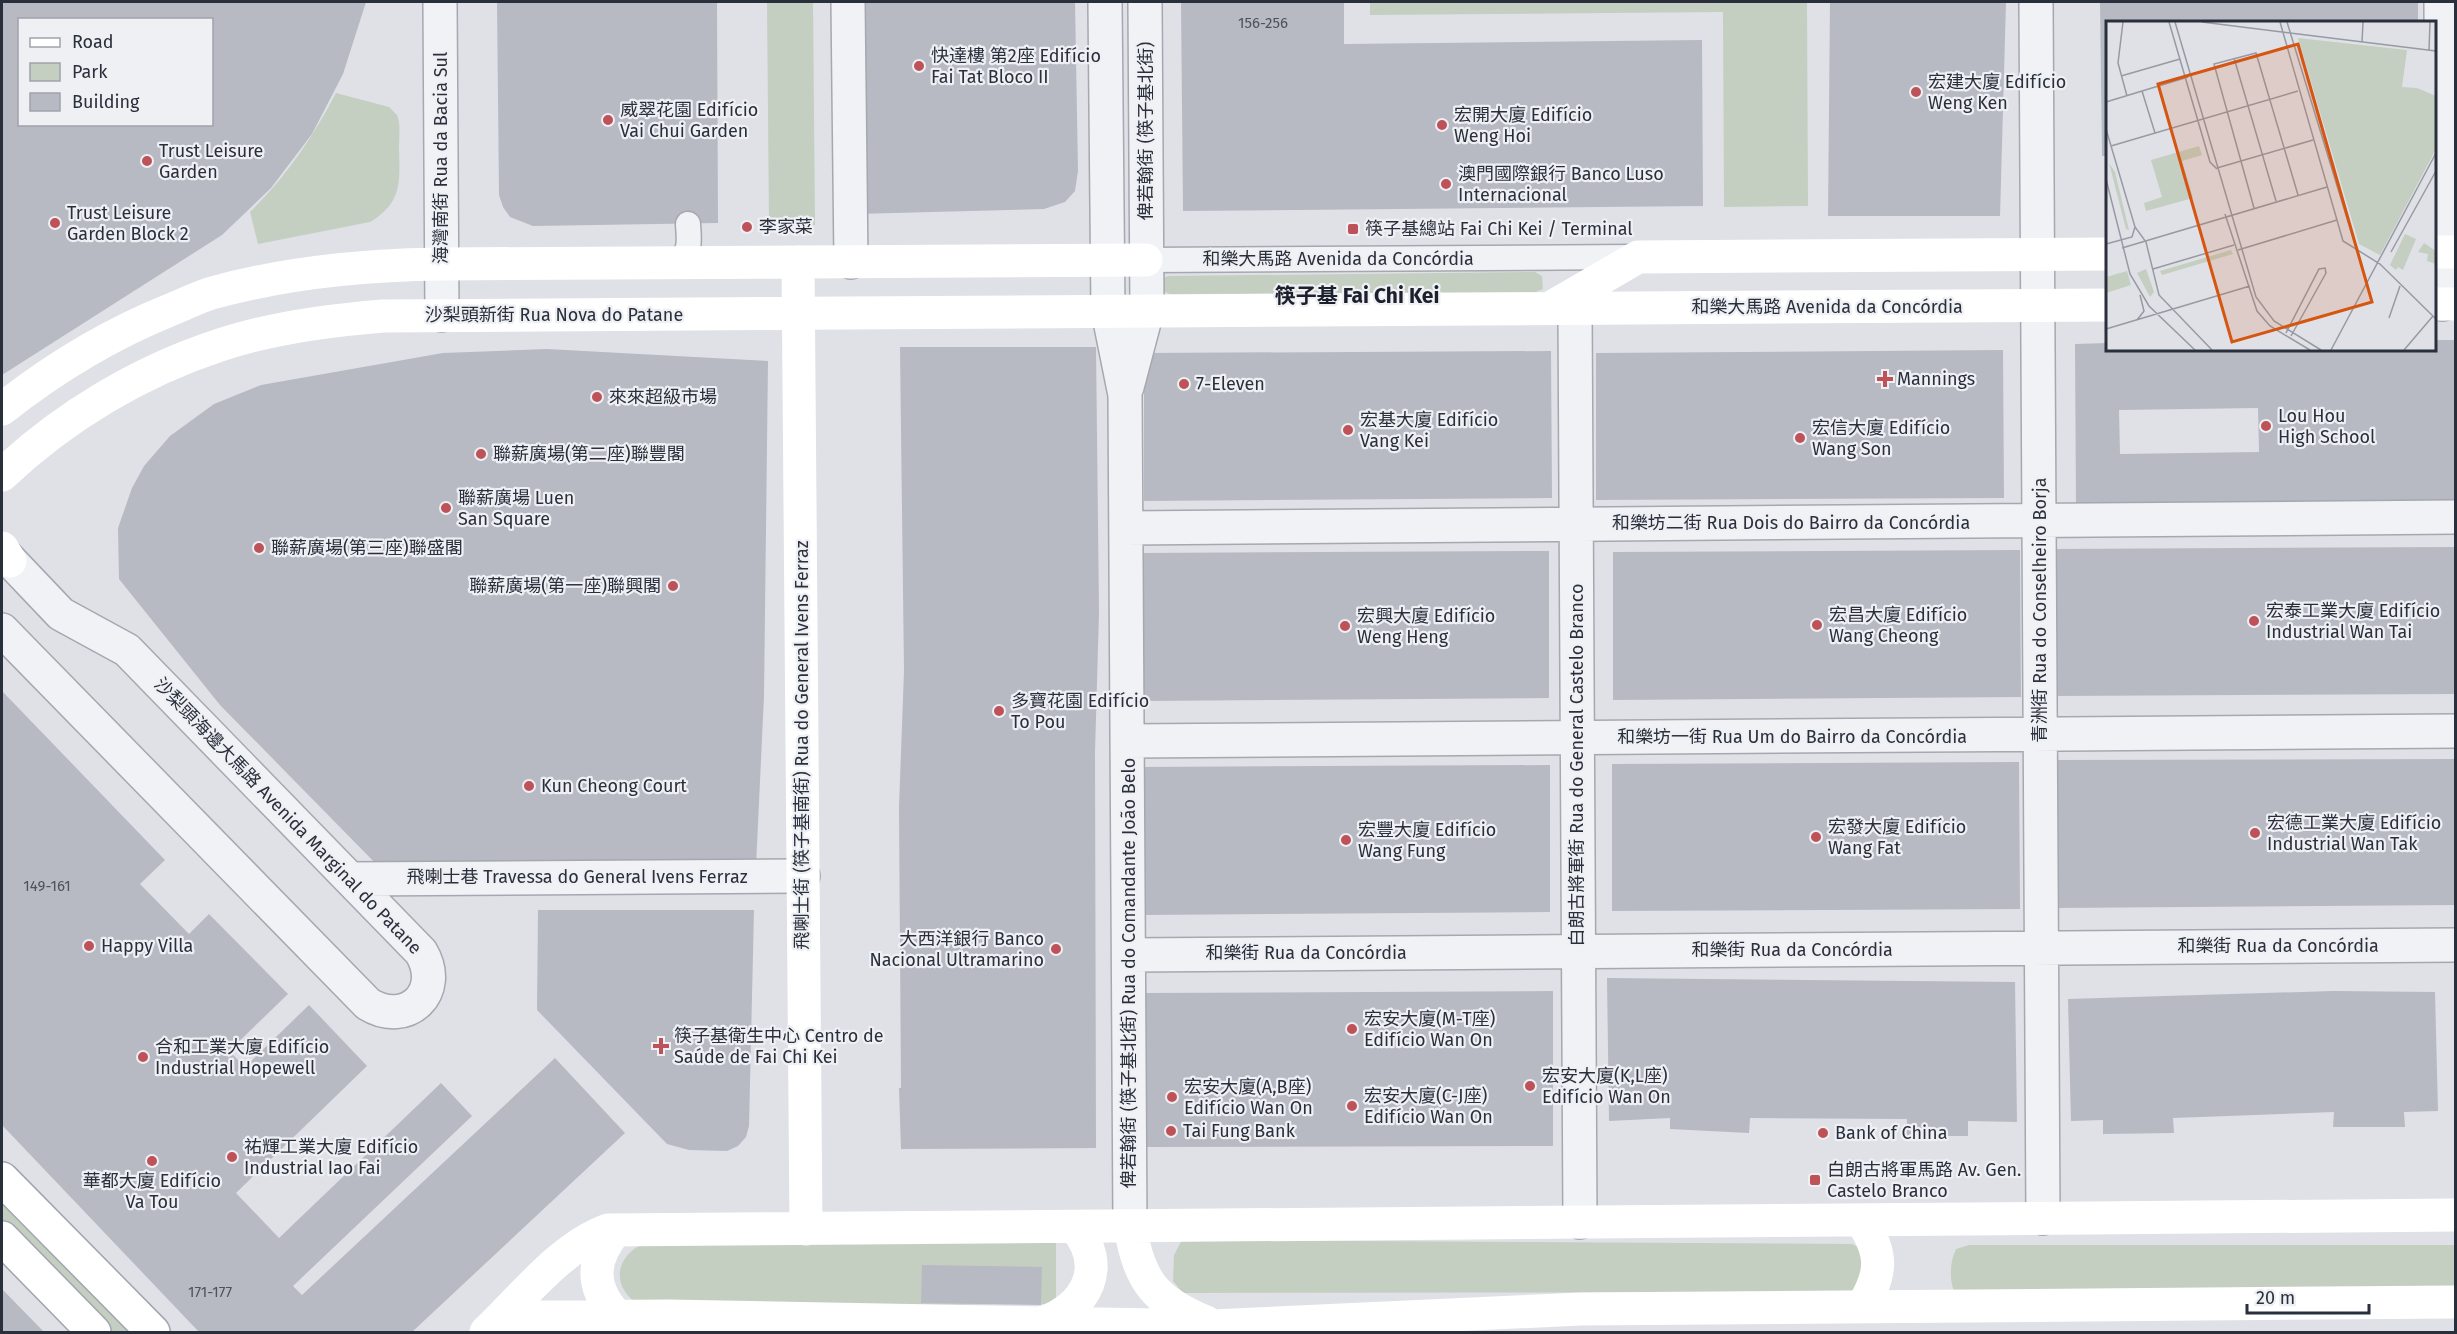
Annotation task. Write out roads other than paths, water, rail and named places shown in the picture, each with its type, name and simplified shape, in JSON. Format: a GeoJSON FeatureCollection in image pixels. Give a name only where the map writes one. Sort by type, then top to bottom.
{"type":"FeatureCollection","features":[{"type":"Feature","properties":{"kind":"street","name":"海灣南街 Rua da Bacia Sul"},"geometry":{"type":"LineString","coordinates":[[440,2],[442,315]]}},
{"type":"Feature","properties":{"kind":"street"},"geometry":{"type":"LineString","coordinates":[[849,2],[851,262]]}},
{"type":"Feature","properties":{"kind":"street"},"geometry":{"type":"LineString","coordinates":[[1105,2],[1108,311],[1125,395]]}},
{"type":"Feature","properties":{"kind":"street","name":"俾若翰街 (筷子基北街)"},"geometry":{"type":"LineString","coordinates":[[1125,395],[1147,311],[1145,2]]}},
{"type":"Feature","properties":{"kind":"street","name":"青洲街 Rua do Conselheiro Borja"},"geometry":{"type":"LineString","coordinates":[[2036,2],[2043,1218]]}},
{"type":"Feature","properties":{"kind":"street"},"geometry":{"type":"LineString","coordinates":[[2441,2],[2444,304]]}},
{"type":"Feature","properties":{"kind":"street","name":"和樂大馬路 Avenida da Concórdia"},"geometry":{"type":"LineString","coordinates":[[1561,309],[1638,257],[2106,254]]}},
{"type":"Feature","properties":{"kind":"street"},"geometry":{"type":"LineString","coordinates":[[2,409],[46,375],[125,328],[210,294],[319,271],[379,265],[691,258],[798,262],[1146,260]]}},
{"type":"Feature","properties":{"kind":"street","name":"飛喇士街 (筷子基南街) Rua do General Ivens Ferraz"},"geometry":{"type":"LineString","coordinates":[[798,262],[806,1229]]}},
{"type":"Feature","properties":{"kind":"street","name":"和樂大馬路 Avenida da Concórdia"},"geometry":{"type":"LineString","coordinates":[[1147,311],[2106,305]]}},
{"type":"Feature","properties":{"kind":"street","name":"白朗古將軍街 Rua do General Castelo Branco"},"geometry":{"type":"LineString","coordinates":[[1561,309],[1576,524],[1580,1222]]}},
{"type":"Feature","properties":{"kind":"street","name":"沙梨頭新街 Rua Nova do Patane"},"geometry":{"type":"LineString","coordinates":[[4,474],[74,417],[109,394],[221,344],[331,321],[383,316],[442,315],[1147,311]]}},
{"type":"Feature","properties":{"kind":"street","name":"俾若翰街 (筷子基北街) Rua do Comandante João Belo"},"geometry":{"type":"LineString","coordinates":[[1125,395],[1131,1226]]}},
{"type":"Feature","properties":{"kind":"street","name":"和樂坊二街 Rua Dois do Bairro da Concórdia"},"geometry":{"type":"LineString","coordinates":[[1126,528],[2456,517]]}},
{"type":"Feature","properties":{"kind":"street","name":"沙梨頭海邊大馬路 Avenida Marginal do Patane"},"geometry":{"type":"LineString","coordinates":[[2,630],[368,1004],[390,1013],[402,1012],[417,1002],[428,987],[427,962],[421,952],[127,650],[61,614],[4,554]]}},
{"type":"Feature","properties":{"kind":"street","name":"和樂坊一街 Rua Um do Bairro da Concórdia"},"geometry":{"type":"LineString","coordinates":[[1128,741],[2456,731]]}},
{"type":"Feature","properties":{"kind":"street","name":"飛喇士巷 Travessa do General Ivens Ferraz"},"geometry":{"type":"LineString","coordinates":[[350,879],[803,876]]}},
{"type":"Feature","properties":{"kind":"street","name":"和樂街 Rua da Concórdia"},"geometry":{"type":"LineString","coordinates":[[1129,955],[2456,945]]}},
{"type":"Feature","properties":{"kind":"street"},"geometry":{"type":"LineString","coordinates":[[2,1179],[153,1332]]}},
{"type":"Feature","properties":{"kind":"street"},"geometry":{"type":"LineString","coordinates":[[487,1332],[573,1248],[589,1237],[608,1230],[2456,1215]]}},
{"type":"Feature","properties":{"kind":"street"},"geometry":{"type":"LineString","coordinates":[[1861,1220],[1872,1236],[1878,1254],[1878,1272],[1872,1290],[1862,1307]]}},
{"type":"Feature","properties":{"kind":"street"},"geometry":{"type":"LineString","coordinates":[[1131,1226],[1136,1259],[1152,1288],[1177,1311],[1213,1326]]}},
{"type":"Feature","properties":{"kind":"street"},"geometry":{"type":"LineString","coordinates":[[1042,1323],[1060,1317],[1074,1306],[1085,1291],[1091,1274],[1090,1256],[1084,1238],[1075,1227]]}},
{"type":"Feature","properties":{"kind":"street"},"geometry":{"type":"LineString","coordinates":[[616,1230],[604,1245],[597,1264],[597,1283],[604,1302],[617,1316]]}},
{"type":"Feature","properties":{"kind":"street"},"geometry":{"type":"LineString","coordinates":[[2,1238],[94,1332]]}},
{"type":"Feature","properties":{"kind":"street"},"geometry":{"type":"LineString","coordinates":[[487,1332],[519,1317],[617,1316],[1213,1326],[1581,1309],[2456,1302]]}},
{"type":"Feature","properties":{"kind":"lane"},"geometry":{"type":"LineString","coordinates":[[688,224],[691,258]]}},
{"type":"Feature","properties":{"kind":"lane","name":"和樂大馬路 Avenida da Concórdia"},"geometry":{"type":"LineString","coordinates":[[1146,260],[1638,257]]}},
{"type":"Feature","properties":{"kind":"place","name":"快達樓 第2座 Edifício Fai Tat Bloco II"},"geometry":{"type":"Point","coordinates":[919,66]}},
{"type":"Feature","properties":{"kind":"place","name":"宏建大廈 Edifício Weng Ken"},"geometry":{"type":"Point","coordinates":[1916,92]}},
{"type":"Feature","properties":{"kind":"place","name":"威翠花園 Edifício Vai Chui Garden"},"geometry":{"type":"Point","coordinates":[608,120]}},
{"type":"Feature","properties":{"kind":"place","name":"宏開大廈 Edifício Weng Hoi"},"geometry":{"type":"Point","coordinates":[1442,125]}},
{"type":"Feature","properties":{"kind":"place","name":"Trust Leisure Garden"},"geometry":{"type":"Point","coordinates":[147,161]}},
{"type":"Feature","properties":{"kind":"place","name":"澳門國際銀行 Banco Luso Internacional"},"geometry":{"type":"Point","coordinates":[1446,184]}},
{"type":"Feature","properties":{"kind":"place","name":"Trust Leisure Garden Block 2"},"geometry":{"type":"Point","coordinates":[55,223]}},
{"type":"Feature","properties":{"kind":"place","name":"李家菜"},"geometry":{"type":"Point","coordinates":[747,227]}},
{"type":"Feature","properties":{"kind":"place","name":"筷子基總站 Fai Chi Kei / Terminal"},"geometry":{"type":"Point","coordinates":[1353,229]}},
{"type":"Feature","properties":{"kind":"place","name":"Mannings"},"geometry":{"type":"Point","coordinates":[1885,379]}},
{"type":"Feature","properties":{"kind":"place","name":"7-Eleven"},"geometry":{"type":"Point","coordinates":[1184,384]}},
{"type":"Feature","properties":{"kind":"place","name":"來來超級市場"},"geometry":{"type":"Point","coordinates":[597,397]}},
{"type":"Feature","properties":{"kind":"place","name":"Lou Hou High School"},"geometry":{"type":"Point","coordinates":[2266,426]}},
{"type":"Feature","properties":{"kind":"place","name":"宏基大廈 Edifício Vang Kei"},"geometry":{"type":"Point","coordinates":[1348,430]}},
{"type":"Feature","properties":{"kind":"place","name":"宏信大廈 Edifício Wang Son"},"geometry":{"type":"Point","coordinates":[1800,438]}},
{"type":"Feature","properties":{"kind":"place","name":"聯薪廣場(第二座)聯豐閣"},"geometry":{"type":"Point","coordinates":[481,454]}},
{"type":"Feature","properties":{"kind":"place","name":"聯薪廣場 Luen San Square"},"geometry":{"type":"Point","coordinates":[446,508]}},
{"type":"Feature","properties":{"kind":"place","name":"聯薪廣場(第三座)聯盛閣"},"geometry":{"type":"Point","coordinates":[259,548]}},
{"type":"Feature","properties":{"kind":"place","name":"聯薪廣場(第一座)聯興閣"},"geometry":{"type":"Point","coordinates":[673,586]}},
{"type":"Feature","properties":{"kind":"place","name":"宏泰工業大廈 Edifício Industrial Wan Tai"},"geometry":{"type":"Point","coordinates":[2254,621]}},
{"type":"Feature","properties":{"kind":"place","name":"宏昌大廈 Edifício Wang Cheong"},"geometry":{"type":"Point","coordinates":[1817,625]}},
{"type":"Feature","properties":{"kind":"place","name":"宏興大廈 Edifício Weng Heng"},"geometry":{"type":"Point","coordinates":[1345,626]}},
{"type":"Feature","properties":{"kind":"place","name":"多寶花園 Edifício To Pou"},"geometry":{"type":"Point","coordinates":[999,711]}},
{"type":"Feature","properties":{"kind":"place","name":"Kun Cheong Court"},"geometry":{"type":"Point","coordinates":[529,786]}},
{"type":"Feature","properties":{"kind":"place","name":"宏德工業大廈 Edifício Industrial Wan Tak"},"geometry":{"type":"Point","coordinates":[2255,833]}},
{"type":"Feature","properties":{"kind":"place","name":"宏發大廈 Edifício Wang Fat"},"geometry":{"type":"Point","coordinates":[1816,837]}},
{"type":"Feature","properties":{"kind":"place","name":"宏豐大廈 Edifício Wang Fung"},"geometry":{"type":"Point","coordinates":[1346,840]}},
{"type":"Feature","properties":{"kind":"place","name":"Happy Villa"},"geometry":{"type":"Point","coordinates":[89,946]}},
{"type":"Feature","properties":{"kind":"place","name":"大西洋銀行 Banco Nacional Ultramarino"},"geometry":{"type":"Point","coordinates":[1056,949]}},
{"type":"Feature","properties":{"kind":"place","name":"宏安大廈(M-T座) Edifício Wan On"},"geometry":{"type":"Point","coordinates":[1352,1029]}},
{"type":"Feature","properties":{"kind":"place","name":"筷子基衛生中心 Centro de Saúde de Fai Chi Kei"},"geometry":{"type":"Point","coordinates":[661,1046]}},
{"type":"Feature","properties":{"kind":"place","name":"合和工業大廈 Edifício Industrial Hopewell"},"geometry":{"type":"Point","coordinates":[143,1057]}},
{"type":"Feature","properties":{"kind":"place","name":"宏安大廈(K,L座) Edifício Wan On"},"geometry":{"type":"Point","coordinates":[1530,1086]}},
{"type":"Feature","properties":{"kind":"place","name":"宏安大廈(A,B座) Edifício Wan On"},"geometry":{"type":"Point","coordinates":[1172,1097]}},
{"type":"Feature","properties":{"kind":"place","name":"宏安大廈(C-J座) Edifício Wan On"},"geometry":{"type":"Point","coordinates":[1352,1106]}},
{"type":"Feature","properties":{"kind":"place","name":"Tai Fung Bank"},"geometry":{"type":"Point","coordinates":[1171,1131]}},
{"type":"Feature","properties":{"kind":"place","name":"Bank of China"},"geometry":{"type":"Point","coordinates":[1823,1133]}},
{"type":"Feature","properties":{"kind":"place","name":"祐輝工業大廈 Edifício Industrial Iao Fai"},"geometry":{"type":"Point","coordinates":[232,1157]}},
{"type":"Feature","properties":{"kind":"place","name":"華都大廈 Edifício Va Tou"},"geometry":{"type":"Point","coordinates":[152,1161]}},
{"type":"Feature","properties":{"kind":"place","name":"白朗古將軍馬路 Av. Gen. Castelo Branco"},"geometry":{"type":"Point","coordinates":[1815,1180]}},
{"type":"Feature","properties":{"kind":"district","name":"筷子基 Fai Chi Kei"},"geometry":{"type":"Point","coordinates":[1357,296]}}]}
